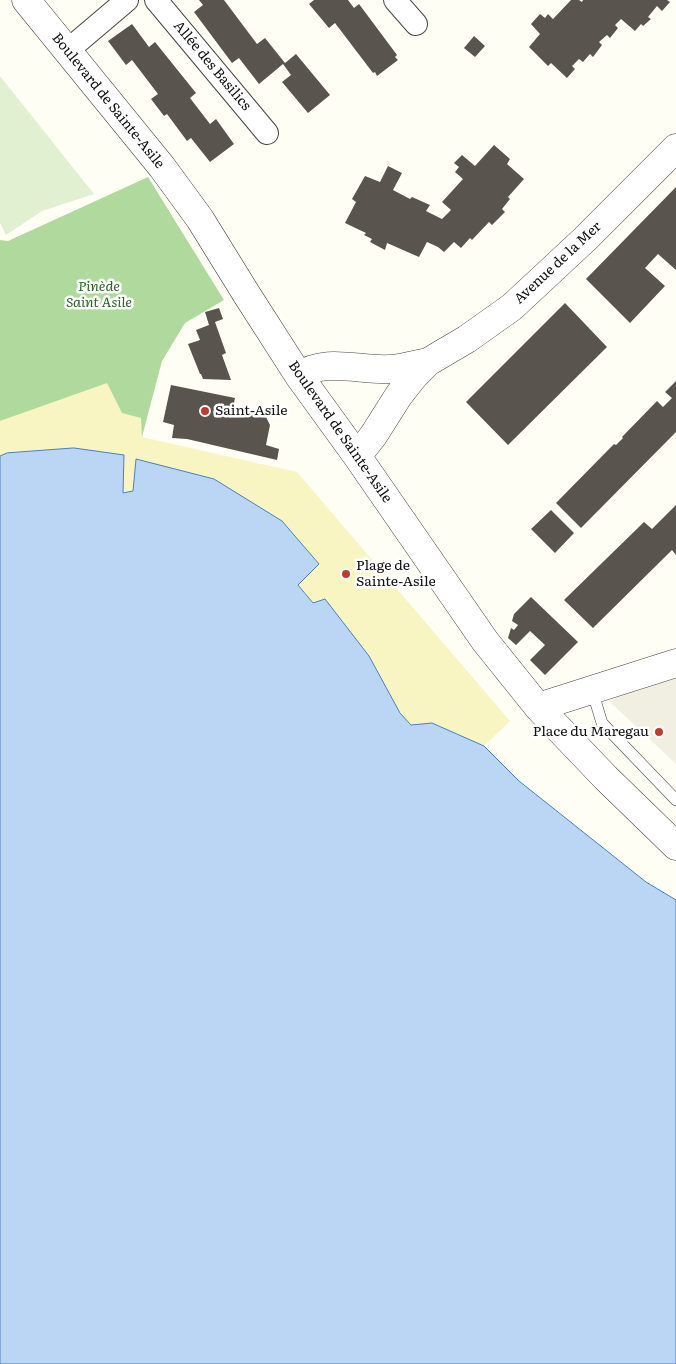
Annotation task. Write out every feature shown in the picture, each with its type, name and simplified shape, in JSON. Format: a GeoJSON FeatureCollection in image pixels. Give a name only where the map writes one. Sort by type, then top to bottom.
{"type":"FeatureCollection","features":[{"type":"Feature","properties":{"kind":"street","name":"Boulevard de Sainte-Asile"},"geometry":{"type":"LineString","coordinates":[[26,0],[146,153],[162,167],[200,219],[299,376],[358,456],[485,641],[538,707],[606,778],[676,846]]}},
{"type":"Feature","properties":{"kind":"street"},"geometry":{"type":"LineString","coordinates":[[67,51],[127,0]]}},
{"type":"Feature","properties":{"kind":"street","name":"Allée des Basilics"},"geometry":{"type":"LineString","coordinates":[[156,0],[267,132]]}},
{"type":"Feature","properties":{"kind":"street"},"geometry":{"type":"LineString","coordinates":[[395,0],[416,24]]}},
{"type":"Feature","properties":{"kind":"street","name":"Avenue de la Mer"},"geometry":{"type":"LineString","coordinates":[[358,456],[399,394],[428,362],[467,339],[512,307],[585,239],[676,148]]}},
{"type":"Feature","properties":{"kind":"street","name":"Avenue de la Mer"},"geometry":{"type":"LineString","coordinates":[[299,376],[306,371],[326,365],[390,369],[428,362]]}},
{"type":"Feature","properties":{"kind":"street"},"geometry":{"type":"LineString","coordinates":[[538,707],[676,663]]}},
{"type":"Feature","properties":{"kind":"lane"},"geometry":{"type":"LineString","coordinates":[[592,690],[602,723],[676,800]]}},
{"type":"Feature","properties":{"kind":"green space"},"geometry":{"type":"Polygon","coordinates":[[[0,76],[94,194],[42,211],[6,235],[0,223],[0,76]]]}},
{"type":"Feature","properties":{"kind":"green space","name":"Pinède Saint Asile"},"geometry":{"type":"Polygon","coordinates":[[[148,177],[224,300],[185,323],[162,361],[142,437],[16,416],[0,421],[0,240],[8,241],[148,177]]]}},
{"type":"Feature","properties":{"kind":"sand","name":"Plage de Sainte-Asile"},"geometry":{"type":"Polygon","coordinates":[[[107,383],[122,413],[141,418],[142,437],[297,472],[510,721],[484,746],[432,723],[411,725],[298,584],[318,563],[282,521],[136,459],[133,491],[123,493],[124,455],[7,453],[0,456],[0,421],[107,383]]]}},
{"type":"Feature","properties":{"kind":"shaded area","name":"Place du Maregau"},"geometry":{"type":"Polygon","coordinates":[[[676,678],[676,764],[609,701],[652,681],[676,678]]]}},
{"type":"Feature","properties":{"kind":"water"},"geometry":{"type":"Polygon","coordinates":[[[74,448],[124,455],[123,493],[133,491],[136,459],[214,479],[282,521],[319,564],[298,585],[313,603],[325,599],[369,656],[400,713],[411,725],[432,723],[484,746],[519,781],[646,882],[676,900],[676,1364],[0,1364],[0,456],[7,453],[74,448]]]}},
{"type":"Feature","properties":{"kind":"building"},"geometry":{"type":"Polygon","coordinates":[[[199,0],[224,0],[257,44],[265,38],[285,63],[296,54],[330,95],[308,113],[282,82],[291,75],[283,64],[259,84],[239,58],[232,63],[194,12],[203,5],[199,0]]]}},
{"type":"Feature","properties":{"kind":"building"},"geometry":{"type":"Polygon","coordinates":[[[314,0],[348,0],[354,8],[359,4],[397,55],[395,57],[398,60],[377,76],[335,23],[329,28],[309,4],[314,0]]]}},
{"type":"Feature","properties":{"kind":"building"},"geometry":{"type":"Polygon","coordinates":[[[571,0],[582,2],[583,0],[667,0],[670,2],[662,11],[657,6],[648,17],[651,19],[643,26],[641,24],[635,31],[621,19],[615,25],[618,28],[610,38],[607,35],[599,42],[602,45],[593,57],[590,54],[583,62],[579,59],[572,66],[575,69],[567,78],[551,63],[548,66],[529,47],[540,34],[531,24],[540,14],[545,18],[548,14],[553,19],[571,0]]]}},
{"type":"Feature","properties":{"kind":"building"},"geometry":{"type":"Polygon","coordinates":[[[132,24],[149,47],[155,42],[196,93],[190,98],[210,124],[216,119],[234,144],[210,162],[191,138],[187,141],[167,114],[164,116],[151,99],[158,94],[132,60],[126,65],[108,41],[132,24]]]}},
{"type":"Feature","properties":{"kind":"building"},"geometry":{"type":"Polygon","coordinates":[[[474,36],[485,46],[475,57],[464,48],[474,36]]]}},
{"type":"Feature","properties":{"kind":"building"},"geometry":{"type":"Polygon","coordinates":[[[494,145],[510,159],[507,164],[524,179],[508,197],[510,199],[502,209],[505,212],[492,225],[489,222],[472,240],[470,238],[461,248],[454,242],[444,252],[427,242],[419,257],[387,243],[385,250],[370,242],[372,239],[364,235],[366,233],[345,223],[356,202],[352,199],[365,176],[380,182],[388,166],[402,173],[393,190],[410,199],[412,197],[430,205],[426,211],[442,219],[451,210],[442,202],[463,179],[455,172],[459,167],[454,163],[462,155],[475,166],[494,145]]]}},
{"type":"Feature","properties":{"kind":"building"},"geometry":{"type":"Polygon","coordinates":[[[676,187],[676,270],[658,254],[645,268],[665,286],[630,323],[586,279],[676,187]]]}},
{"type":"Feature","properties":{"kind":"building"},"geometry":{"type":"Polygon","coordinates":[[[565,303],[607,347],[508,445],[466,402],[565,303]]]}},
{"type":"Feature","properties":{"kind":"building"},"geometry":{"type":"Polygon","coordinates":[[[219,308],[223,319],[215,322],[226,353],[222,355],[231,380],[203,379],[188,344],[200,340],[196,330],[209,325],[205,312],[219,308]]]}},
{"type":"Feature","properties":{"kind":"building"},"geometry":{"type":"Polygon","coordinates":[[[676,381],[676,432],[581,528],[556,503],[614,444],[616,445],[623,438],[657,401],[663,407],[672,398],[665,392],[676,381]]]}},
{"type":"Feature","properties":{"kind":"building","name":"Saint-Asile"},"geometry":{"type":"Polygon","coordinates":[[[171,385],[235,398],[233,408],[266,417],[270,425],[266,445],[279,449],[277,460],[187,439],[172,438],[174,425],[163,422],[171,385]]]}},
{"type":"Feature","properties":{"kind":"building"},"geometry":{"type":"Polygon","coordinates":[[[676,505],[676,555],[672,550],[593,628],[564,600],[644,522],[652,529],[676,505]]]}},
{"type":"Feature","properties":{"kind":"building"},"geometry":{"type":"Polygon","coordinates":[[[551,510],[574,533],[555,553],[531,529],[551,510]]]}},
{"type":"Feature","properties":{"kind":"building"},"geometry":{"type":"Polygon","coordinates":[[[531,597],[578,642],[545,675],[530,660],[545,645],[530,631],[516,645],[508,638],[511,628],[514,630],[518,625],[512,621],[514,614],[531,597]]]}},
{"type":"Feature","properties":{"kind":"place","name":"Saint-Asile"},"geometry":{"type":"Point","coordinates":[205,411]}},
{"type":"Feature","properties":{"kind":"place","name":"Plage de Sainte-Asile"},"geometry":{"type":"Point","coordinates":[346,574]}},
{"type":"Feature","properties":{"kind":"place","name":"Place du Maregau"},"geometry":{"type":"Point","coordinates":[659,732]}}]}
